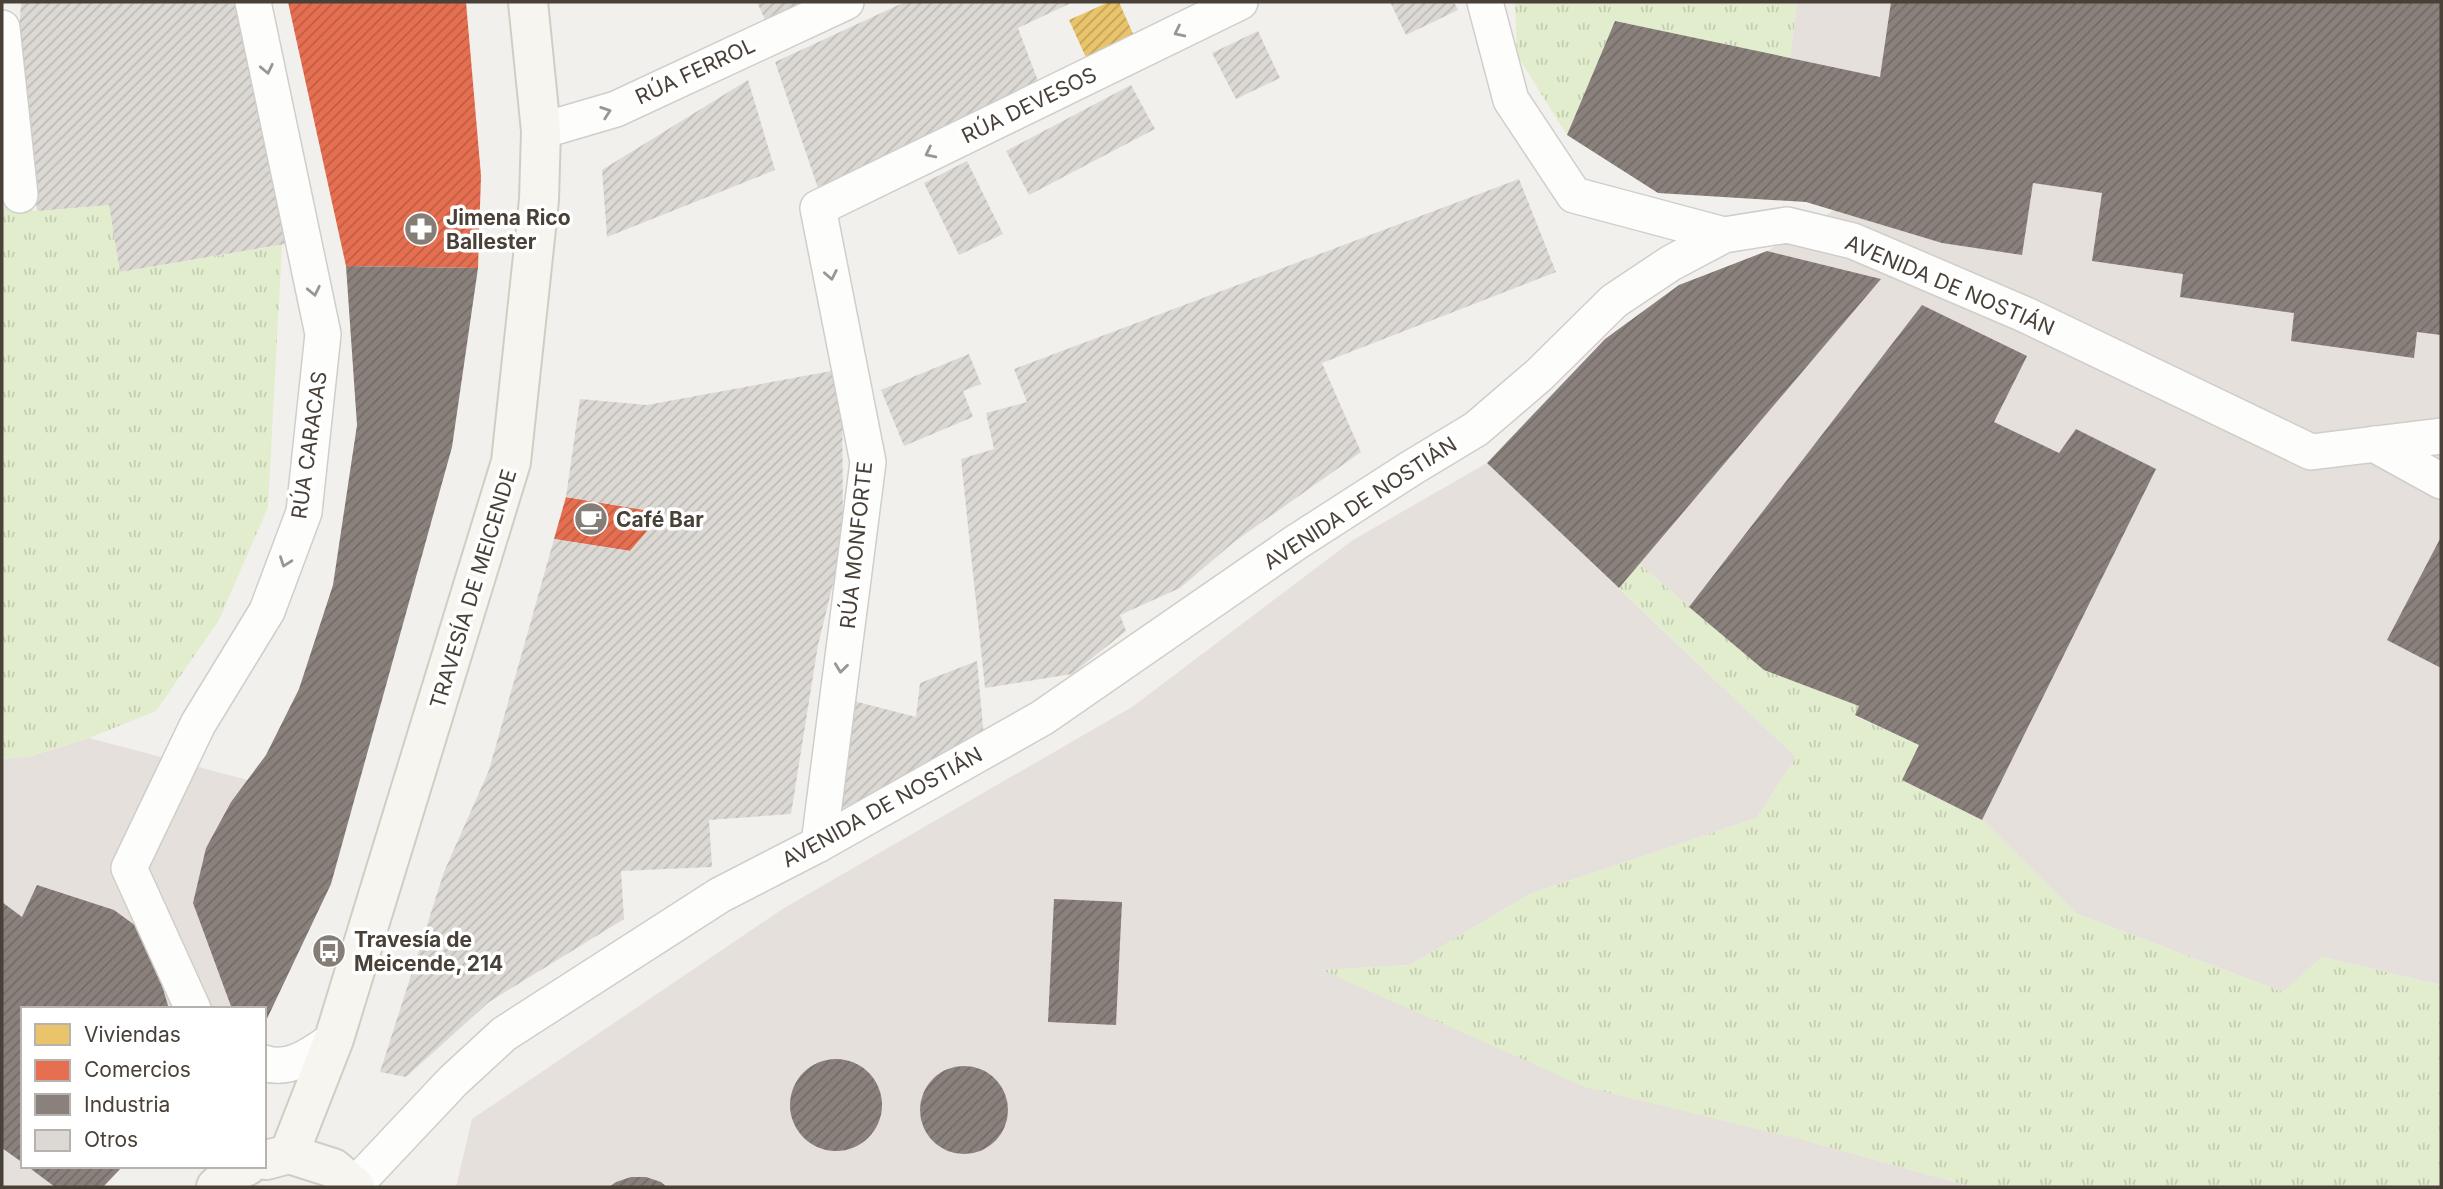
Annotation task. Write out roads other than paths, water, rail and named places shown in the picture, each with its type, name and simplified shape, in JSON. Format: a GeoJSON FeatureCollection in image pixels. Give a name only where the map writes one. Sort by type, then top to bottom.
{"type":"FeatureCollection","features":[{"type":"Feature","properties":{"kind":"main road","name":"TRAVESÍA DE MEICENDE"},"geometry":{"type":"LineString","coordinates":[[266,1139],[334,1039],[511,462],[539,200],[541,131],[528,2]]}},
{"type":"Feature","properties":{"kind":"main road"},"geometry":{"type":"LineString","coordinates":[[266,1168],[333,1167],[354,1187]]}},
{"type":"Feature","properties":{"kind":"street"},"geometry":{"type":"LineString","coordinates":[[2,2],[2,13]]}},
{"type":"Feature","properties":{"kind":"street","name":"RÚA CARACAS"},"geometry":{"type":"LineString","coordinates":[[192,1007],[130,868],[198,724],[267,611],[304,512],[323,334],[253,2]]}},
{"type":"Feature","properties":{"kind":"street","name":"RÚA FERROL"},"geometry":{"type":"LineString","coordinates":[[541,131],[616,108],[846,2]]}},
{"type":"Feature","properties":{"kind":"street","name":"RÚA DEVESOS"},"geometry":{"type":"LineString","coordinates":[[818,208],[1240,2]]}},
{"type":"Feature","properties":{"kind":"street"},"geometry":{"type":"LineString","coordinates":[[1485,2],[1511,100],[1574,195],[1724,234]]}},
{"type":"Feature","properties":{"kind":"street"},"geometry":{"type":"LineString","coordinates":[[2,28],[20,195]]}},
{"type":"Feature","properties":{"kind":"street","name":"RÚA MONFORTE"},"geometry":{"type":"LineString","coordinates":[[818,208],[868,462],[819,844]]}},
{"type":"Feature","properties":{"kind":"street","name":"AVENIDA DE NOSTIÁN"},"geometry":{"type":"LineString","coordinates":[[354,1187],[453,1081],[504,1034],[720,895],[819,844],[1042,718],[1295,543],[1476,429],[1539,375],[1614,301],[1671,262],[1724,234],[1787,225],[1853,242],[2026,315],[2311,452],[2441,436]]}},
{"type":"Feature","properties":{"kind":"street"},"geometry":{"type":"LineString","coordinates":[[2374,444],[2441,481]]}},
{"type":"Feature","properties":{"kind":"street"},"geometry":{"type":"LineString","coordinates":[[266,1064],[272,1066],[304,1060],[334,1039]]}},
{"type":"Feature","properties":{"kind":"place","name":"Jimena Rico Ballester"},"geometry":{"type":"Point","coordinates":[421,229]}},
{"type":"Feature","properties":{"kind":"place","name":"Café Bar"},"geometry":{"type":"Point","coordinates":[591,519]}},
{"type":"Feature","properties":{"kind":"place","name":"Travesía de Meicende, 214"},"geometry":{"type":"Point","coordinates":[329,951]}}]}
